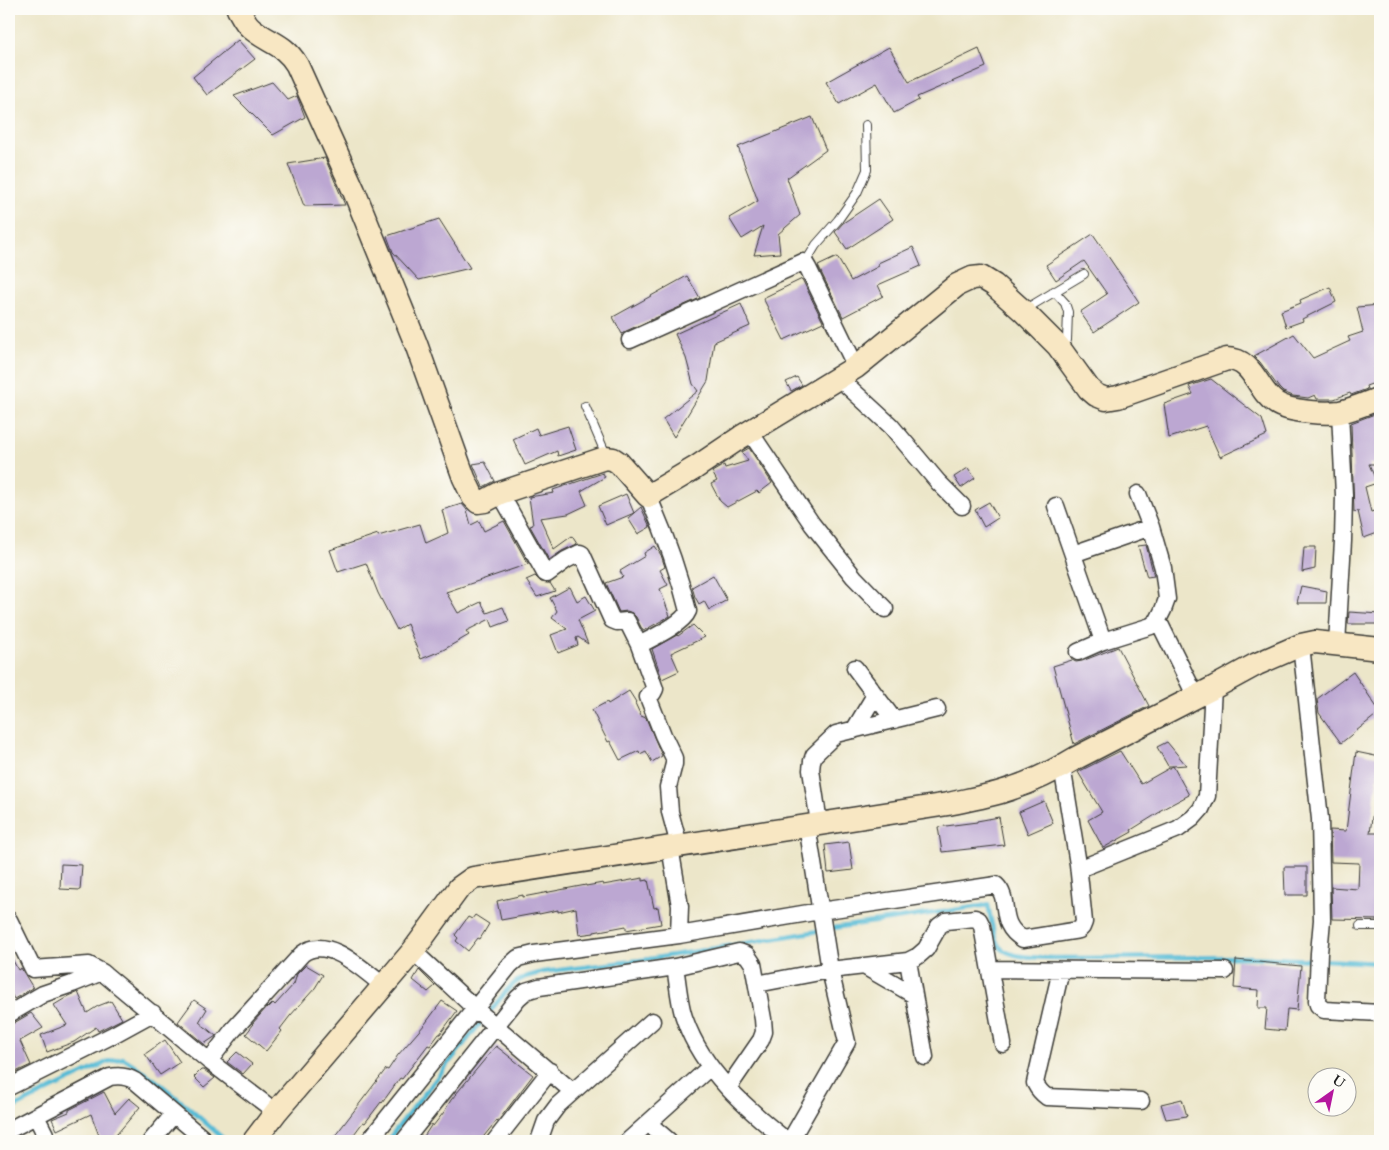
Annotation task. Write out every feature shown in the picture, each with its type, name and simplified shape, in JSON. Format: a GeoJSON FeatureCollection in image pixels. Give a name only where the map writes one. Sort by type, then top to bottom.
{"type":"FeatureCollection","features":[{"type":"Feature","properties":{"kind":"street"},"geometry":{"type":"LineString","coordinates":[[238,9],[252,29],[289,53],[297,65],[354,191],[416,344],[464,478],[473,497],[478,502],[485,501],[500,494],[607,458],[619,463],[648,496],[666,539],[688,611],[677,623],[639,644]]}},
{"type":"Feature","properties":{"kind":"street"},"geometry":{"type":"LineString","coordinates":[[630,340],[803,262],[848,373],[890,426],[938,482],[962,506]]}},
{"type":"Feature","properties":{"kind":"street"},"geometry":{"type":"LineString","coordinates":[[648,496],[848,373],[957,285],[972,278],[981,277],[994,284],[1060,349],[1089,389],[1096,395],[1106,399],[1118,397],[1227,359],[1233,359],[1245,364],[1266,394],[1277,404],[1308,412],[1340,412],[1380,398]]}},
{"type":"Feature","properties":{"kind":"street"},"geometry":{"type":"LineString","coordinates":[[1337,644],[1344,495],[1340,412]]}},
{"type":"Feature","properties":{"kind":"street"},"geometry":{"type":"LineString","coordinates":[[750,432],[812,524],[854,577],[885,609]]}},
{"type":"Feature","properties":{"kind":"street"},"geometry":{"type":"LineString","coordinates":[[500,494],[545,573],[547,574],[574,554],[582,554],[612,620],[617,622],[627,621],[639,644],[655,689],[648,697],[674,758],[668,787],[680,906],[679,935]]}},
{"type":"Feature","properties":{"kind":"street"},"geometry":{"type":"LineString","coordinates":[[1078,652],[1103,640],[1151,626],[1158,620],[1167,599],[1163,568],[1151,527],[1138,494]]}},
{"type":"Feature","properties":{"kind":"street"},"geometry":{"type":"LineString","coordinates":[[1056,506],[1103,640]]}},
{"type":"Feature","properties":{"kind":"street"},"geometry":{"type":"LineString","coordinates":[[1073,554],[1151,527]]}},
{"type":"Feature","properties":{"kind":"street"},"geometry":{"type":"LineString","coordinates":[[1078,864],[1084,867],[1178,829],[1193,818],[1201,809],[1207,796],[1205,693],[1158,620]]}},
{"type":"Feature","properties":{"kind":"street"},"geometry":{"type":"LineString","coordinates":[[256,1139],[276,1112],[413,951],[458,888],[473,878],[948,804],[991,795],[1013,788],[1062,766],[1205,693],[1257,664],[1302,645],[1315,642],[1380,649]]}},
{"type":"Feature","properties":{"kind":"street"},"geometry":{"type":"LineString","coordinates":[[1302,645],[1320,819],[1322,920],[1317,1000],[1324,1010],[1380,1013]]}},
{"type":"Feature","properties":{"kind":"street"},"geometry":{"type":"LineString","coordinates":[[856,668],[894,720]]}},
{"type":"Feature","properties":{"kind":"street"},"geometry":{"type":"LineString","coordinates":[[854,730],[875,694]]}},
{"type":"Feature","properties":{"kind":"street"},"geometry":{"type":"LineString","coordinates":[[674,967],[684,1019],[696,1045],[710,1067],[755,1115],[788,1141],[847,1042],[830,970],[822,923],[813,824],[811,770],[814,755],[836,734],[937,710]]}},
{"type":"Feature","properties":{"kind":"street"},"geometry":{"type":"LineString","coordinates":[[757,984],[830,970],[908,961],[926,949],[939,926],[946,921],[993,917],[1008,926],[1022,939],[1079,930],[1084,922],[1078,864],[1062,766]]}},
{"type":"Feature","properties":{"kind":"street"},"geometry":{"type":"LineString","coordinates":[[404,1141],[485,1018],[498,979],[510,964],[518,958],[544,953],[679,935],[822,923],[996,885],[1000,889],[993,917],[982,926],[1002,1044]]}},
{"type":"Feature","properties":{"kind":"street"},"geometry":{"type":"LineString","coordinates":[[9,920],[34,969],[43,994]]}},
{"type":"Feature","properties":{"kind":"street"},"geometry":{"type":"LineString","coordinates":[[209,1061],[233,1030],[302,954],[308,950],[320,947],[344,956],[384,986]]}},
{"type":"Feature","properties":{"kind":"street"},"geometry":{"type":"LineString","coordinates":[[413,951],[485,1018],[572,1091]]}},
{"type":"Feature","properties":{"kind":"street"},"geometry":{"type":"LineString","coordinates":[[369,1141],[485,1018],[531,990],[674,967],[739,952],[747,955],[753,964],[764,1032],[761,1040],[728,1088]]}},
{"type":"Feature","properties":{"kind":"street"},"geometry":{"type":"LineString","coordinates":[[908,961],[925,1057]]}},
{"type":"Feature","properties":{"kind":"street"},"geometry":{"type":"LineString","coordinates":[[34,969],[89,965],[102,972],[209,1061],[276,1112]]}},
{"type":"Feature","properties":{"kind":"street"},"geometry":{"type":"LineString","coordinates":[[864,966],[914,995]]}},
{"type":"Feature","properties":{"kind":"street"},"geometry":{"type":"LineString","coordinates":[[990,969],[1225,971]]}},
{"type":"Feature","properties":{"kind":"street"},"geometry":{"type":"LineString","coordinates":[[1061,970],[1036,1083],[1038,1088],[1047,1097],[1141,1100]]}},
{"type":"Feature","properties":{"kind":"street"},"geometry":{"type":"LineString","coordinates":[[9,1014],[43,994],[102,972]]}},
{"type":"Feature","properties":{"kind":"street"},"geometry":{"type":"LineString","coordinates":[[9,1087],[112,1036],[153,1013]]}},
{"type":"Feature","properties":{"kind":"street"},"geometry":{"type":"LineString","coordinates":[[538,1141],[546,1120],[558,1105],[652,1021]]}},
{"type":"Feature","properties":{"kind":"street"},"geometry":{"type":"LineString","coordinates":[[628,1141],[710,1067]]}},
{"type":"Feature","properties":{"kind":"street"},"geometry":{"type":"LineString","coordinates":[[495,1141],[550,1072]]}},
{"type":"Feature","properties":{"kind":"street"},"geometry":{"type":"LineString","coordinates":[[9,1130],[110,1077],[117,1076],[130,1077],[206,1141]]}},
{"type":"Feature","properties":{"kind":"street"},"geometry":{"type":"LineString","coordinates":[[151,1141],[174,1114]]}},
{"type":"Feature","properties":{"kind":"street"},"geometry":{"type":"LineString","coordinates":[[36,1116],[46,1141]]}},
{"type":"Feature","properties":{"kind":"street"},"geometry":{"type":"LineString","coordinates":[[648,1123],[669,1141]]}},
{"type":"Feature","properties":{"kind":"lane"},"geometry":{"type":"LineString","coordinates":[[805,263],[816,245],[838,220],[857,192],[867,170],[866,125]]}},
{"type":"Feature","properties":{"kind":"lane"},"geometry":{"type":"LineString","coordinates":[[1023,311],[1084,274]]}},
{"type":"Feature","properties":{"kind":"lane"},"geometry":{"type":"LineString","coordinates":[[1054,291],[1065,303],[1068,312],[1067,340],[1060,349]]}},
{"type":"Feature","properties":{"kind":"lane"},"geometry":{"type":"LineString","coordinates":[[585,406],[607,458]]}},
{"type":"Feature","properties":{"kind":"lane"},"geometry":{"type":"LineString","coordinates":[[1380,801],[1378,813],[1380,820]]}},
{"type":"Feature","properties":{"kind":"lane"},"geometry":{"type":"LineString","coordinates":[[1360,926],[1380,926]]}},
{"type":"Feature","properties":{"kind":"building"},"geometry":{"type":"Polygon","coordinates":[[[238,40],[255,59],[207,95],[193,77],[238,40]]]}},
{"type":"Feature","properties":{"kind":"building"},"geometry":{"type":"Polygon","coordinates":[[[889,47],[909,82],[979,49],[986,67],[917,97],[919,100],[894,113],[877,83],[839,104],[826,82],[889,47]]]}},
{"type":"Feature","properties":{"kind":"building"},"geometry":{"type":"Polygon","coordinates":[[[272,82],[288,100],[297,96],[305,117],[273,135],[234,96],[272,82]]]}},
{"type":"Feature","properties":{"kind":"building"},"geometry":{"type":"Polygon","coordinates":[[[812,117],[826,150],[787,178],[800,215],[778,234],[780,253],[754,255],[763,226],[742,239],[729,218],[758,201],[738,147],[812,117]]]}},
{"type":"Feature","properties":{"kind":"building"},"geometry":{"type":"Polygon","coordinates":[[[325,158],[345,205],[304,206],[288,164],[325,158]]]}},
{"type":"Feature","properties":{"kind":"building"},"geometry":{"type":"Polygon","coordinates":[[[879,199],[893,219],[847,249],[835,232],[843,223],[879,199]]]}},
{"type":"Feature","properties":{"kind":"building"},"geometry":{"type":"Polygon","coordinates":[[[439,219],[470,268],[419,280],[393,252],[387,236],[439,219]]]}},
{"type":"Feature","properties":{"kind":"building"},"geometry":{"type":"Polygon","coordinates":[[[1093,234],[1139,302],[1094,332],[1080,312],[1107,294],[1084,261],[1056,280],[1046,265],[1093,234]]]}},
{"type":"Feature","properties":{"kind":"building"},"geometry":{"type":"Polygon","coordinates":[[[913,247],[921,266],[878,285],[883,296],[843,317],[818,266],[837,257],[851,281],[879,266],[878,263],[913,247]]]}},
{"type":"Feature","properties":{"kind":"building"},"geometry":{"type":"Polygon","coordinates":[[[687,276],[700,298],[622,334],[613,317],[687,276]]]}},
{"type":"Feature","properties":{"kind":"building"},"geometry":{"type":"Polygon","coordinates":[[[802,279],[823,322],[784,340],[763,298],[802,279]]]}},
{"type":"Feature","properties":{"kind":"building"},"geometry":{"type":"Polygon","coordinates":[[[1330,287],[1336,302],[1302,319],[1303,321],[1286,327],[1281,311],[1301,303],[1300,300],[1330,287]]]}},
{"type":"Feature","properties":{"kind":"building"},"geometry":{"type":"Polygon","coordinates":[[[741,304],[750,326],[714,342],[708,381],[674,437],[663,419],[698,391],[693,384],[686,358],[675,334],[741,304]]]}},
{"type":"Feature","properties":{"kind":"building"},"geometry":{"type":"Polygon","coordinates":[[[1380,305],[1380,381],[1366,386],[1367,389],[1334,399],[1317,399],[1315,395],[1308,398],[1293,396],[1279,388],[1254,356],[1294,334],[1313,358],[1350,341],[1348,337],[1363,332],[1357,307],[1380,305]]]}},
{"type":"Feature","properties":{"kind":"building"},"geometry":{"type":"Polygon","coordinates":[[[797,377],[802,385],[791,391],[786,382],[797,377]]]}},
{"type":"Feature","properties":{"kind":"building"},"geometry":{"type":"Polygon","coordinates":[[[1211,379],[1262,419],[1267,435],[1220,457],[1206,426],[1169,438],[1164,404],[1193,394],[1189,386],[1211,379]]]}},
{"type":"Feature","properties":{"kind":"building"},"geometry":{"type":"Polygon","coordinates":[[[1380,412],[1380,464],[1369,464],[1377,483],[1365,487],[1371,512],[1380,509],[1380,532],[1364,538],[1358,511],[1354,512],[1351,423],[1380,412]]]}},
{"type":"Feature","properties":{"kind":"building"},"geometry":{"type":"Polygon","coordinates":[[[568,426],[576,450],[558,456],[557,451],[525,465],[513,439],[536,428],[539,435],[568,426]]]}},
{"type":"Feature","properties":{"kind":"building"},"geometry":{"type":"Polygon","coordinates":[[[749,448],[772,483],[759,493],[757,491],[727,507],[720,501],[711,484],[717,481],[712,472],[724,465],[725,468],[748,461],[742,452],[749,448]]]}},
{"type":"Feature","properties":{"kind":"building"},"geometry":{"type":"Polygon","coordinates":[[[485,462],[495,481],[483,487],[473,464],[485,462]]]}},
{"type":"Feature","properties":{"kind":"building"},"geometry":{"type":"Polygon","coordinates":[[[968,468],[975,478],[961,488],[954,477],[968,468]]]}},
{"type":"Feature","properties":{"kind":"building"},"geometry":{"type":"Polygon","coordinates":[[[603,473],[605,477],[581,491],[587,505],[568,514],[540,518],[554,549],[572,536],[577,544],[549,560],[530,526],[533,525],[529,497],[554,493],[553,490],[603,473]]]}},
{"type":"Feature","properties":{"kind":"building"},"geometry":{"type":"Polygon","coordinates":[[[626,494],[634,513],[606,525],[598,506],[626,494]]]}},
{"type":"Feature","properties":{"kind":"building"},"geometry":{"type":"Polygon","coordinates":[[[989,502],[998,518],[984,527],[975,510],[989,502]]]}},
{"type":"Feature","properties":{"kind":"building"},"geometry":{"type":"Polygon","coordinates":[[[462,504],[467,510],[471,525],[479,521],[484,531],[504,521],[528,564],[446,592],[458,613],[481,602],[487,613],[503,607],[509,621],[493,627],[490,619],[466,631],[469,635],[443,650],[421,659],[407,624],[397,630],[378,593],[366,563],[338,572],[330,550],[378,534],[378,536],[420,524],[426,543],[448,533],[442,510],[462,504]]]}},
{"type":"Feature","properties":{"kind":"building"},"geometry":{"type":"Polygon","coordinates":[[[641,507],[650,527],[638,534],[628,518],[641,507]]]}},
{"type":"Feature","properties":{"kind":"building"},"geometry":{"type":"Polygon","coordinates":[[[1146,545],[1154,576],[1147,577],[1138,546],[1146,545]]]}},
{"type":"Feature","properties":{"kind":"building"},"geometry":{"type":"Polygon","coordinates":[[[655,546],[661,555],[665,567],[660,570],[668,585],[660,589],[670,616],[643,631],[632,613],[627,611],[619,612],[606,583],[623,577],[620,571],[645,556],[644,553],[655,546]]]}},
{"type":"Feature","properties":{"kind":"building"},"geometry":{"type":"Polygon","coordinates":[[[1304,547],[1316,547],[1315,569],[1302,572],[1304,547]]]}},
{"type":"Feature","properties":{"kind":"building"},"geometry":{"type":"Polygon","coordinates":[[[713,575],[727,600],[709,610],[704,601],[699,604],[692,587],[713,575]]]}},
{"type":"Feature","properties":{"kind":"building"},"geometry":{"type":"Polygon","coordinates":[[[535,576],[541,582],[550,583],[555,591],[537,597],[526,580],[535,576]]]}},
{"type":"Feature","properties":{"kind":"building"},"geometry":{"type":"Polygon","coordinates":[[[1301,586],[1327,591],[1326,603],[1297,603],[1301,586]]]}},
{"type":"Feature","properties":{"kind":"building"},"geometry":{"type":"Polygon","coordinates":[[[570,587],[577,601],[586,596],[595,611],[578,620],[588,644],[578,637],[576,638],[578,645],[558,653],[551,635],[567,629],[552,618],[557,611],[550,598],[570,587]]]}},
{"type":"Feature","properties":{"kind":"building"},"geometry":{"type":"Polygon","coordinates":[[[1349,612],[1380,614],[1380,624],[1348,624],[1349,612]]]}},
{"type":"Feature","properties":{"kind":"building"},"geometry":{"type":"Polygon","coordinates":[[[693,625],[705,637],[671,653],[679,671],[662,679],[652,649],[678,636],[693,625]]]}},
{"type":"Feature","properties":{"kind":"building"},"geometry":{"type":"Polygon","coordinates":[[[1118,647],[1149,706],[1074,744],[1053,666],[1072,660],[1076,662],[1082,661],[1118,647]]]}},
{"type":"Feature","properties":{"kind":"building"},"geometry":{"type":"Polygon","coordinates":[[[1353,672],[1380,712],[1341,743],[1319,713],[1317,699],[1353,672]]]}},
{"type":"Feature","properties":{"kind":"building"},"geometry":{"type":"Polygon","coordinates":[[[629,691],[636,702],[641,716],[646,718],[662,756],[652,762],[646,751],[640,754],[639,751],[620,760],[610,741],[608,742],[592,710],[607,702],[608,704],[629,691]]]}},
{"type":"Feature","properties":{"kind":"building"},"geometry":{"type":"Polygon","coordinates":[[[1167,742],[1186,765],[1168,766],[1157,747],[1167,742]]]}},
{"type":"Feature","properties":{"kind":"building"},"geometry":{"type":"Polygon","coordinates":[[[1120,751],[1141,784],[1173,766],[1189,795],[1159,811],[1131,830],[1132,832],[1103,848],[1088,820],[1102,812],[1078,772],[1120,751]]]}},
{"type":"Feature","properties":{"kind":"building"},"geometry":{"type":"Polygon","coordinates":[[[1356,752],[1380,757],[1370,833],[1380,833],[1380,920],[1332,919],[1331,887],[1358,889],[1359,863],[1331,862],[1330,830],[1346,831],[1356,752]]]}},
{"type":"Feature","properties":{"kind":"building"},"geometry":{"type":"Polygon","coordinates":[[[1044,801],[1053,823],[1028,834],[1019,812],[1044,801]]]}},
{"type":"Feature","properties":{"kind":"building"},"geometry":{"type":"Polygon","coordinates":[[[999,817],[1004,845],[942,852],[938,827],[999,817]]]}},
{"type":"Feature","properties":{"kind":"building"},"geometry":{"type":"Polygon","coordinates":[[[849,842],[853,870],[828,873],[825,845],[849,842]]]}},
{"type":"Feature","properties":{"kind":"building"},"geometry":{"type":"Polygon","coordinates":[[[61,864],[82,865],[80,890],[60,889],[61,864]]]}},
{"type":"Feature","properties":{"kind":"building"},"geometry":{"type":"Polygon","coordinates":[[[1284,867],[1307,867],[1307,895],[1285,895],[1284,867]]]}},
{"type":"Feature","properties":{"kind":"building"},"geometry":{"type":"Polygon","coordinates":[[[643,878],[643,881],[648,880],[654,908],[658,907],[661,924],[626,930],[626,926],[579,935],[576,908],[501,920],[497,901],[586,885],[603,883],[603,885],[643,878]]]}},
{"type":"Feature","properties":{"kind":"building"},"geometry":{"type":"Polygon","coordinates":[[[475,915],[489,924],[480,939],[478,938],[468,951],[456,941],[458,938],[455,935],[468,917],[472,919],[475,915]]]}},
{"type":"Feature","properties":{"kind":"building"},"geometry":{"type":"Polygon","coordinates":[[[9,953],[18,970],[21,968],[33,988],[14,999],[9,990],[9,953]]]}},
{"type":"Feature","properties":{"kind":"building"},"geometry":{"type":"Polygon","coordinates":[[[1236,960],[1301,966],[1297,1010],[1287,1009],[1285,1031],[1265,1029],[1267,1008],[1258,1008],[1259,990],[1234,988],[1236,960]]]}},
{"type":"Feature","properties":{"kind":"building"},"geometry":{"type":"Polygon","coordinates":[[[306,965],[323,975],[315,988],[280,1029],[282,1031],[266,1051],[246,1034],[267,1007],[273,1003],[275,1005],[294,984],[297,974],[306,965]]]}},
{"type":"Feature","properties":{"kind":"building"},"geometry":{"type":"Polygon","coordinates":[[[419,970],[435,986],[428,992],[413,980],[419,970]]]}},
{"type":"Feature","properties":{"kind":"building"},"geometry":{"type":"Polygon","coordinates":[[[78,992],[87,1013],[111,1001],[122,1019],[98,1031],[96,1027],[74,1042],[47,1052],[41,1035],[67,1025],[54,1005],[78,992]]]}},
{"type":"Feature","properties":{"kind":"building"},"geometry":{"type":"Polygon","coordinates":[[[194,1000],[207,1009],[199,1022],[216,1036],[204,1044],[178,1022],[194,1000]]]}},
{"type":"Feature","properties":{"kind":"building"},"geometry":{"type":"Polygon","coordinates":[[[442,1001],[457,1011],[440,1034],[430,1046],[428,1045],[402,1079],[400,1078],[382,1103],[365,1123],[363,1122],[349,1141],[331,1141],[386,1069],[388,1070],[442,1001]]]}},
{"type":"Feature","properties":{"kind":"building"},"geometry":{"type":"Polygon","coordinates":[[[31,1013],[43,1028],[20,1041],[31,1065],[9,1075],[9,1024],[31,1013]]]}},
{"type":"Feature","properties":{"kind":"building"},"geometry":{"type":"Polygon","coordinates":[[[165,1040],[180,1062],[160,1075],[145,1054],[165,1040]]]}},
{"type":"Feature","properties":{"kind":"building"},"geometry":{"type":"Polygon","coordinates":[[[496,1046],[533,1075],[498,1121],[480,1141],[421,1141],[432,1124],[433,1126],[451,1100],[496,1046]]]}},
{"type":"Feature","properties":{"kind":"building"},"geometry":{"type":"Polygon","coordinates":[[[237,1052],[252,1064],[243,1074],[227,1062],[237,1052]]]}},
{"type":"Feature","properties":{"kind":"building"},"geometry":{"type":"Polygon","coordinates":[[[201,1070],[215,1078],[204,1087],[194,1077],[201,1070]]]}},
{"type":"Feature","properties":{"kind":"building"},"geometry":{"type":"Polygon","coordinates":[[[104,1092],[115,1113],[129,1098],[140,1107],[111,1141],[101,1141],[91,1114],[57,1130],[52,1119],[69,1112],[69,1110],[104,1092]]]}},
{"type":"Feature","properties":{"kind":"building"},"geometry":{"type":"Polygon","coordinates":[[[1182,1099],[1187,1116],[1166,1119],[1161,1104],[1182,1099]]]}},
{"type":"Feature","properties":{"kind":"waterway"},"geometry":{"type":"LineString","coordinates":[[827,929],[988,905],[997,943],[1004,950],[1018,956],[1045,958],[1248,957],[1315,960]]}},
{"type":"Feature","properties":{"kind":"waterway"},"geometry":{"type":"LineString","coordinates":[[487,1015],[516,982],[525,977],[543,972],[649,959],[819,931]]}},
{"type":"Feature","properties":{"kind":"waterway"},"geometry":{"type":"LineString","coordinates":[[1323,960],[1380,963]]}},
{"type":"Feature","properties":{"kind":"waterway"},"geometry":{"type":"LineString","coordinates":[[387,1141],[482,1021]]}},
{"type":"Feature","properties":{"kind":"waterway"},"geometry":{"type":"LineString","coordinates":[[9,1110],[107,1062],[123,1058],[164,1087],[226,1141]]}}]}
